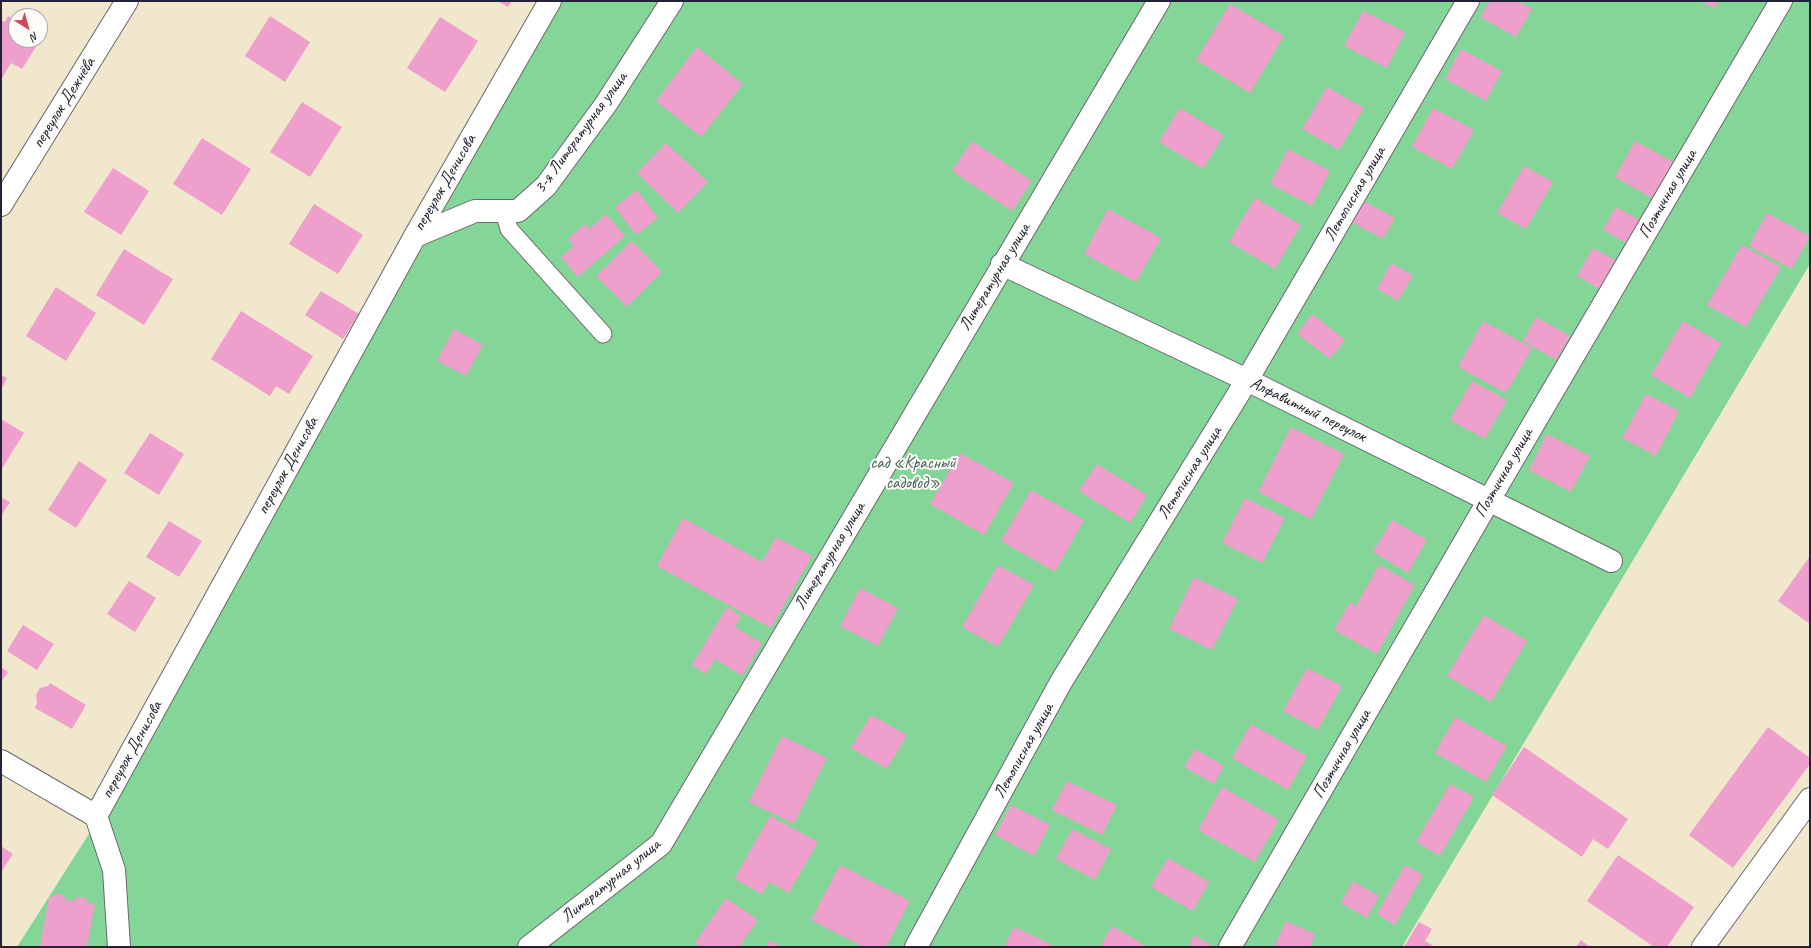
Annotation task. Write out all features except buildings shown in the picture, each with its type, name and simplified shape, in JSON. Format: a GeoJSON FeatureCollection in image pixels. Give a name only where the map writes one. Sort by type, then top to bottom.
{"type":"FeatureCollection","features":[{"type":"Feature","properties":{"kind":"street","name":"переулок Дежнёва"},"geometry":{"type":"LineString","coordinates":[[1,205],[127,1]]}},
{"type":"Feature","properties":{"kind":"street","name":"переулок Денисова"},"geometry":{"type":"LineString","coordinates":[[119,947],[114,870],[96,816],[415,236],[550,1]]}},
{"type":"Feature","properties":{"kind":"street","name":"3-я Литературная улица"},"geometry":{"type":"LineString","coordinates":[[415,236],[475,211],[518,212],[546,186],[606,104],[672,1]]}},
{"type":"Feature","properties":{"kind":"street","name":"Литературная улица"},"geometry":{"type":"LineString","coordinates":[[530,947],[661,844],[1002,264],[1159,1]]}},
{"type":"Feature","properties":{"kind":"street","name":"Летописная улица"},"geometry":{"type":"LineString","coordinates":[[916,947],[1061,682],[1247,380],[1468,1]]}},
{"type":"Feature","properties":{"kind":"street","name":"Поэтичная улица"},"geometry":{"type":"LineString","coordinates":[[1230,947],[1781,1]]}},
{"type":"Feature","properties":{"kind":"street","name":"Алфавитный переулок"},"geometry":{"type":"LineString","coordinates":[[1002,264],[1247,380],[1611,561]]}},
{"type":"Feature","properties":{"kind":"street"},"geometry":{"type":"LineString","coordinates":[[1,761],[96,816]]}},
{"type":"Feature","properties":{"kind":"street"},"geometry":{"type":"LineString","coordinates":[[1703,947],[1810,799]]}},
{"type":"Feature","properties":{"kind":"lane"},"geometry":{"type":"LineString","coordinates":[[504,211],[509,229],[603,334]]}},
{"type":"Feature","properties":{"kind":"green space","name":"сад «Красный садовод»"},"geometry":{"type":"Polygon","coordinates":[[[562,1],[1810,1],[1810,264],[1402,947],[17,947],[101,815],[562,1]]]}}]}
